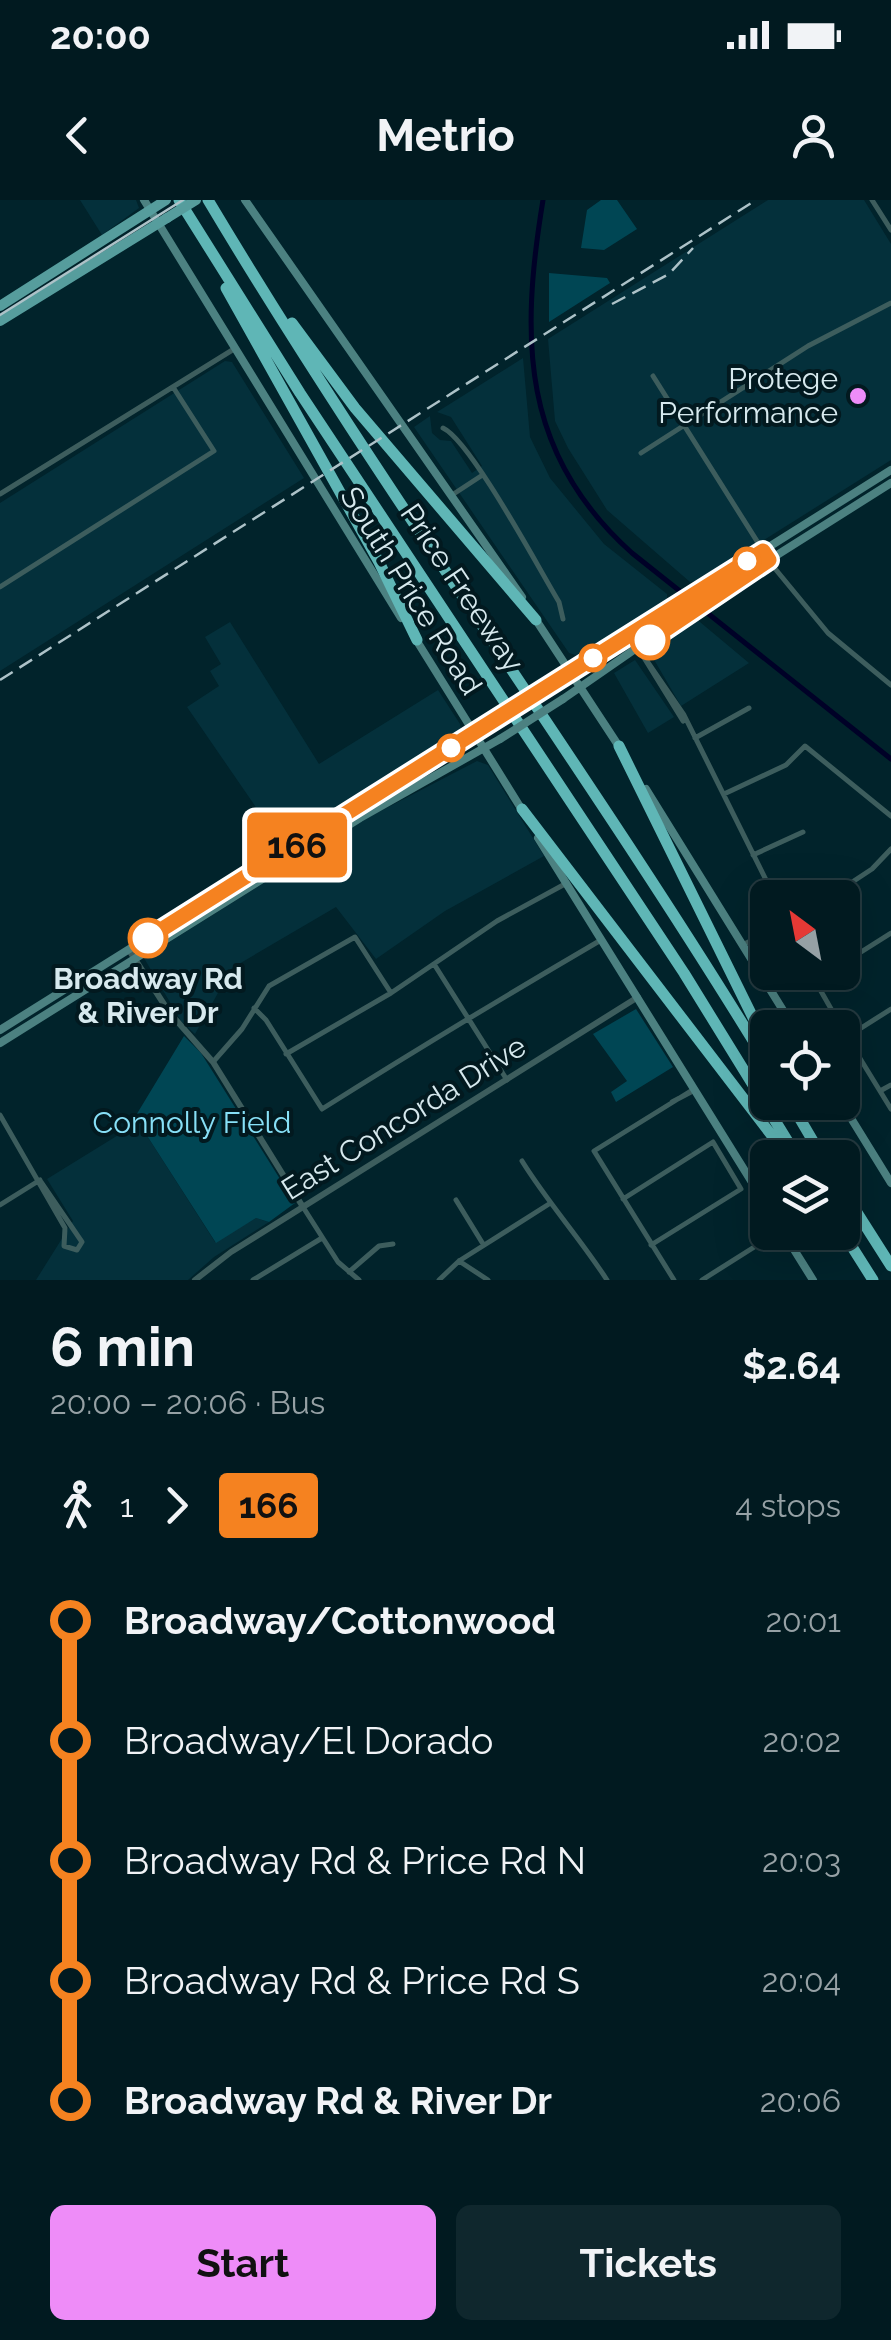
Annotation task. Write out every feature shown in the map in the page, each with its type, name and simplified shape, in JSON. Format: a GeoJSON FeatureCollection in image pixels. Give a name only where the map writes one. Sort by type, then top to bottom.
{"type":"FeatureCollection","features":[{"type":"Feature","properties":{"kind":"highway","name":"Price Freeway"},"geometry":{"type":"LineString","coordinates":[[179,200],[684,973],[787,1140]]}},
{"type":"Feature","properties":{"kind":"highway","name":"Price Freeway"},"geometry":{"type":"LineString","coordinates":[[208,200],[750,1037]]}},
{"type":"Feature","properties":{"kind":"highway"},"geometry":{"type":"LineString","coordinates":[[202,240],[411,622],[416,640]]}},
{"type":"Feature","properties":{"kind":"highway"},"geometry":{"type":"LineString","coordinates":[[244,261],[268,286],[355,408],[536,620]]}},
{"type":"Feature","properties":{"kind":"highway"},"geometry":{"type":"LineString","coordinates":[[619,746],[750,1012]]}},
{"type":"Feature","properties":{"kind":"highway"},"geometry":{"type":"LineString","coordinates":[[522,809],[775,1140]]}},
{"type":"Feature","properties":{"kind":"highway"},"geometry":{"type":"LineString","coordinates":[[860,1215],[891,1266]]}},
{"type":"Feature","properties":{"kind":"highway"},"geometry":{"type":"LineString","coordinates":[[854,1250],[873,1280]]}},
{"type":"Feature","properties":{"kind":"main road"},"geometry":{"type":"LineString","coordinates":[[0,321],[196,200]]}},
{"type":"Feature","properties":{"kind":"main road"},"geometry":{"type":"LineString","coordinates":[[245,200],[582,687],[783,1010]]}},
{"type":"Feature","properties":{"kind":"main road"},"geometry":{"type":"LineString","coordinates":[[0,306],[155,204]]}},
{"type":"Feature","properties":{"kind":"main road","name":"South Price Road"},"geometry":{"type":"LineString","coordinates":[[155,204],[234,349],[750,1179]]}},
{"type":"Feature","properties":{"kind":"main road"},"geometry":{"type":"LineString","coordinates":[[0,1030],[891,470]]}},
{"type":"Feature","properties":{"kind":"main road"},"geometry":{"type":"LineString","coordinates":[[0,1043],[360,818],[500,740],[706,600],[891,483]]}},
{"type":"Feature","properties":{"kind":"main road"},"geometry":{"type":"LineString","coordinates":[[638,648],[640,638],[681,602]]}},
{"type":"Feature","properties":{"kind":"main road"},"geometry":{"type":"LineString","coordinates":[[354,809],[360,818]]}},
{"type":"Feature","properties":{"kind":"main road"},"geometry":{"type":"LineString","coordinates":[[291,849],[297,858]]}},
{"type":"Feature","properties":{"kind":"main road"},"geometry":{"type":"LineString","coordinates":[[852,1120],[891,1183]]}},
{"type":"Feature","properties":{"kind":"main road"},"geometry":{"type":"LineString","coordinates":[[792,1250],[813,1280]]}},
{"type":"Feature","properties":{"kind":"street"},"geometry":{"type":"LineString","coordinates":[[872,200],[891,230]]}},
{"type":"Feature","properties":{"kind":"street"},"geometry":{"type":"LineString","coordinates":[[641,452],[808,346],[891,303]]}},
{"type":"Feature","properties":{"kind":"street"},"geometry":{"type":"LineString","coordinates":[[0,494],[234,349]]}},
{"type":"Feature","properties":{"kind":"street"},"geometry":{"type":"LineString","coordinates":[[652,376],[769,560],[828,633],[891,684]]}},
{"type":"Feature","properties":{"kind":"street"},"geometry":{"type":"LineString","coordinates":[[0,587],[214,451],[174,386]]}},
{"type":"Feature","properties":{"kind":"street"},"geometry":{"type":"LineString","coordinates":[[443,428],[454,434],[482,476],[559,602],[562,618]]}},
{"type":"Feature","properties":{"kind":"street"},"geometry":{"type":"LineString","coordinates":[[452,495],[482,476]]}},
{"type":"Feature","properties":{"kind":"street"},"geometry":{"type":"LineString","coordinates":[[638,648],[686,723]]}},
{"type":"Feature","properties":{"kind":"street"},"geometry":{"type":"LineString","coordinates":[[638,648],[695,738],[765,880]]}},
{"type":"Feature","properties":{"kind":"street"},"geometry":{"type":"LineString","coordinates":[[657,683],[666,688]]}},
{"type":"Feature","properties":{"kind":"street"},"geometry":{"type":"LineString","coordinates":[[695,738],[748,708]]}},
{"type":"Feature","properties":{"kind":"street"},"geometry":{"type":"LineString","coordinates":[[724,794],[786,764],[805,746],[891,816]]}},
{"type":"Feature","properties":{"kind":"street"},"geometry":{"type":"LineString","coordinates":[[753,855],[804,832]]}},
{"type":"Feature","properties":{"kind":"street"},"geometry":{"type":"LineString","coordinates":[[855,880],[891,849]]}},
{"type":"Feature","properties":{"kind":"street"},"geometry":{"type":"LineString","coordinates":[[286,1054],[391,993],[497,920],[566,884]]}},
{"type":"Feature","properties":{"kind":"street"},"geometry":{"type":"LineString","coordinates":[[860,953],[891,933]]}},
{"type":"Feature","properties":{"kind":"street"},"geometry":{"type":"LineString","coordinates":[[213,1062],[228,1048],[269,986],[355,938],[391,993]]}},
{"type":"Feature","properties":{"kind":"street"},"geometry":{"type":"LineString","coordinates":[[254,1008],[322,1109],[470,1019],[516,986],[601,940]]}},
{"type":"Feature","properties":{"kind":"street"},"geometry":{"type":"LineString","coordinates":[[742,945],[750,941]]}},
{"type":"Feature","properties":{"kind":"street"},"geometry":{"type":"LineString","coordinates":[[130,950],[169,1012],[213,1062],[322,1238],[359,1280]]}},
{"type":"Feature","properties":{"kind":"street"},"geometry":{"type":"LineString","coordinates":[[434,964],[507,1080]]}},
{"type":"Feature","properties":{"kind":"street","name":"East Concorda Drive"},"geometry":{"type":"LineString","coordinates":[[195,1280],[638,997]]}},
{"type":"Feature","properties":{"kind":"street"},"geometry":{"type":"LineString","coordinates":[[860,1028],[891,1009]]}},
{"type":"Feature","properties":{"kind":"street"},"geometry":{"type":"LineString","coordinates":[[860,1057],[891,1109]]}},
{"type":"Feature","properties":{"kind":"street"},"geometry":{"type":"LineString","coordinates":[[880,1092],[891,1085]]}},
{"type":"Feature","properties":{"kind":"street"},"geometry":{"type":"LineString","coordinates":[[674,1280],[594,1151],[694,1089]]}},
{"type":"Feature","properties":{"kind":"street"},"geometry":{"type":"LineString","coordinates":[[0,1115],[3,1128],[40,1181],[82,1242],[77,1250],[64,1246],[66,1230],[40,1181]]}},
{"type":"Feature","properties":{"kind":"street"},"geometry":{"type":"LineString","coordinates":[[623,1199],[713,1142],[741,1189],[652,1245]]}},
{"type":"Feature","properties":{"kind":"street"},"geometry":{"type":"LineString","coordinates":[[522,1161],[549,1204],[574,1229],[604,1279]]}},
{"type":"Feature","properties":{"kind":"street"},"geometry":{"type":"LineString","coordinates":[[0,1205],[40,1181]]}},
{"type":"Feature","properties":{"kind":"street"},"geometry":{"type":"LineString","coordinates":[[456,1200],[484,1244]]}},
{"type":"Feature","properties":{"kind":"street"},"geometry":{"type":"LineString","coordinates":[[439,1280],[459,1260],[549,1204]]}},
{"type":"Feature","properties":{"kind":"street"},"geometry":{"type":"LineString","coordinates":[[254,1280],[322,1238]]}},
{"type":"Feature","properties":{"kind":"street"},"geometry":{"type":"LineString","coordinates":[[349,1272],[379,1246],[392,1244]]}},
{"type":"Feature","properties":{"kind":"street"},"geometry":{"type":"LineString","coordinates":[[702,1280],[751,1250]]}},
{"type":"Feature","properties":{"kind":"street"},"geometry":{"type":"LineString","coordinates":[[459,1260],[488,1280]]}},
{"type":"Feature","properties":{"kind":"shaded area"},"geometry":{"type":"Polygon","coordinates":[[[80,200],[136,200],[139,208],[102,235],[80,200]]]}},
{"type":"Feature","properties":{"kind":"shaded area"},"geometry":{"type":"Polygon","coordinates":[[[768,200],[864,200],[891,244],[891,460],[699,581],[690,582],[607,510],[568,448],[555,421],[548,339],[768,200]]]}},
{"type":"Feature","properties":{"kind":"shaded area"},"geometry":{"type":"Polygon","coordinates":[[[523,358],[530,437],[550,478],[604,544],[667,594],[667,602],[579,656],[569,653],[414,427],[430,416],[432,433],[440,440],[451,441],[472,473],[482,466],[451,417],[437,412],[523,358]]]}},
{"type":"Feature","properties":{"kind":"shaded area"},"geometry":{"type":"Polygon","coordinates":[[[225,361],[232,362],[304,478],[0,671],[0,503],[225,361]]]}},
{"type":"Feature","properties":{"kind":"shaded area"},"geometry":{"type":"Polygon","coordinates":[[[694,617],[749,663],[681,706],[649,651],[694,617]]]}},
{"type":"Feature","properties":{"kind":"shaded area"},"geometry":{"type":"Polygon","coordinates":[[[230,622],[319,764],[438,690],[460,724],[462,734],[284,848],[187,707],[219,686],[210,671],[221,664],[205,637],[230,622]]]}},
{"type":"Feature","properties":{"kind":"shaded area"},"geometry":{"type":"Polygon","coordinates":[[[635,660],[674,717],[648,733],[614,673],[635,660]]]}},
{"type":"Feature","properties":{"kind":"shaded area"},"geometry":{"type":"Polygon","coordinates":[[[477,761],[488,765],[544,856],[445,911],[376,959],[336,907],[232,968],[195,1034],[181,1021],[144,958],[369,817],[477,761]]]}},
{"type":"Feature","properties":{"kind":"shaded area"},"geometry":{"type":"Polygon","coordinates":[[[135,1117],[215,1242],[256,1218],[269,1222],[214,1257],[188,1280],[36,1280],[73,1221],[47,1179],[128,1129],[135,1117]]]}},
{"type":"Feature","properties":{"kind":"green space"},"geometry":{"type":"Polygon","coordinates":[[[601,200],[617,200],[637,229],[604,250],[581,248],[587,210],[601,200]]]}},
{"type":"Feature","properties":{"kind":"green space"},"geometry":{"type":"Polygon","coordinates":[[[549,273],[607,278],[610,283],[549,322],[549,273]]]}},
{"type":"Feature","properties":{"kind":"green space"},"geometry":{"type":"Polygon","coordinates":[[[636,1009],[673,1067],[616,1102],[611,1092],[627,1081],[593,1034],[636,1009]]]}},
{"type":"Feature","properties":{"kind":"green space","name":"Connolly Field"},"geometry":{"type":"Polygon","coordinates":[[[184,1036],[201,1053],[295,1203],[269,1222],[256,1218],[216,1243],[135,1117],[184,1036]]]}},
{"type":"Feature","properties":{"kind":"waterway"},"geometry":{"type":"LineString","coordinates":[[543,200],[532,300],[532,347],[537,392],[549,434],[568,476],[595,515],[632,553],[891,759]]}},
{"type":"Feature","properties":{"kind":"tram line"},"geometry":{"type":"LineString","coordinates":[[0,315],[183,200]]}},
{"type":"Feature","properties":{"kind":"railway"},"geometry":{"type":"LineString","coordinates":[[0,680],[756,200]]}},
{"type":"Feature","properties":{"kind":"railway"},"geometry":{"type":"LineString","coordinates":[[612,304],[669,274],[693,248]]}},
{"type":"Feature","properties":{"kind":"bus line","name":"166"},"geometry":{"type":"LineString","coordinates":[[148,938],[763,551],[769,560],[650,640]]}},
{"type":"Feature","properties":{"kind":"place","name":"Protege Performance"},"geometry":{"type":"Point","coordinates":[858,396]}},
{"type":"Feature","properties":{"kind":"place","name":"Broadway Rd & River Dr"},"geometry":{"type":"Point","coordinates":[148,938]}}]}
